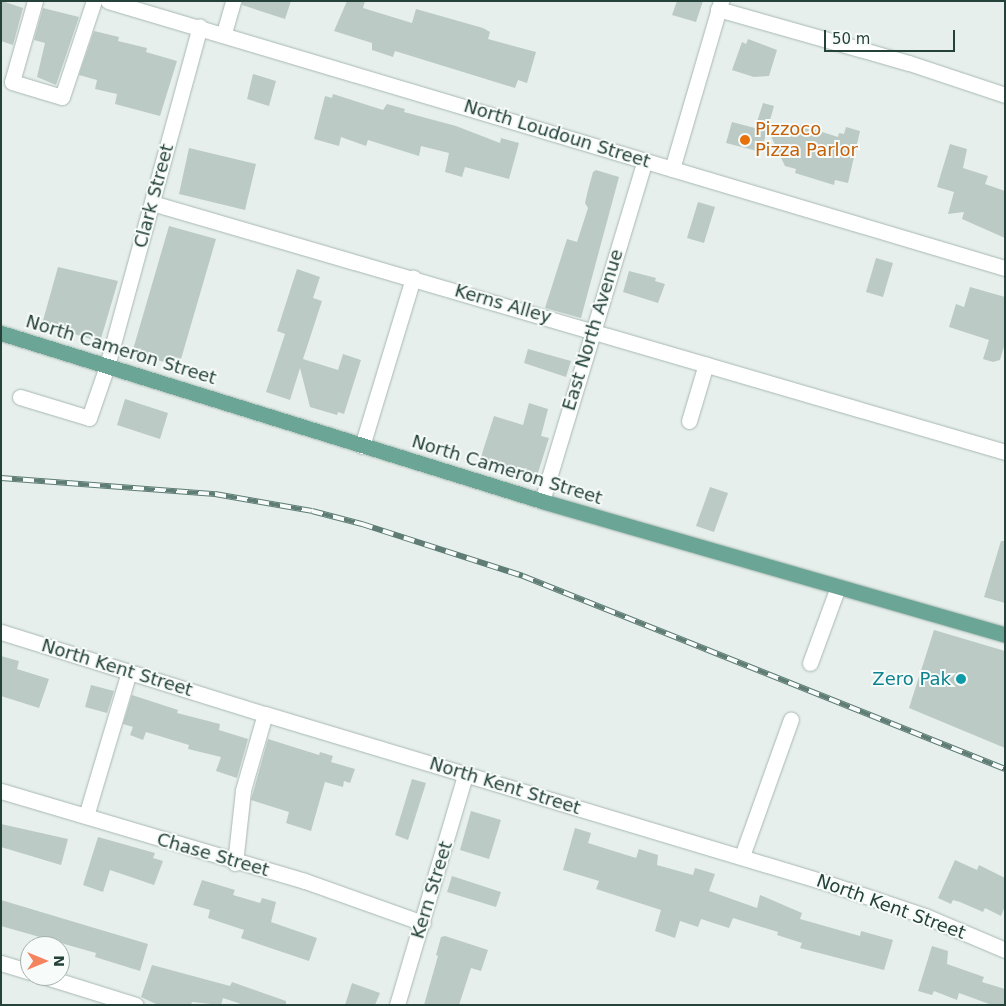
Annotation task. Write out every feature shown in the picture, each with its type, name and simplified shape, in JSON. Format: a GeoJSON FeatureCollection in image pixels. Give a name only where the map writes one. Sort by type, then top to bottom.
{"type":"FeatureCollection","features":[{"type":"Feature","properties":{"kind":"main road","name":"North Cameron Street"},"geometry":{"type":"LineString","coordinates":[[1,333],[542,501],[1005,635]]}},
{"type":"Feature","properties":{"kind":"street"},"geometry":{"type":"LineString","coordinates":[[35,1],[12,82],[62,97],[94,1]]}},
{"type":"Feature","properties":{"kind":"street","name":"North Loudoun Street"},"geometry":{"type":"LineString","coordinates":[[108,1],[200,26],[1005,268]]}},
{"type":"Feature","properties":{"kind":"street"},"geometry":{"type":"LineString","coordinates":[[224,34],[232,1]]}},
{"type":"Feature","properties":{"kind":"street"},"geometry":{"type":"LineString","coordinates":[[672,169],[719,5],[909,63],[1005,95]]}},
{"type":"Feature","properties":{"kind":"street","name":"Clark Street"},"geometry":{"type":"LineString","coordinates":[[20,397],[89,418],[107,366],[200,26]]}},
{"type":"Feature","properties":{"kind":"street","name":"East North Avenue"},"geometry":{"type":"LineString","coordinates":[[542,501],[645,160]]}},
{"type":"Feature","properties":{"kind":"street","name":"Kerns Alley"},"geometry":{"type":"LineString","coordinates":[[152,203],[593,330],[1005,452]]}},
{"type":"Feature","properties":{"kind":"street"},"geometry":{"type":"LineString","coordinates":[[362,446],[413,278]]}},
{"type":"Feature","properties":{"kind":"street"},"geometry":{"type":"LineString","coordinates":[[688,421],[706,364]]}},
{"type":"Feature","properties":{"kind":"street"},"geometry":{"type":"LineString","coordinates":[[810,663],[838,587]]}},
{"type":"Feature","properties":{"kind":"street","name":"North Kent Street"},"geometry":{"type":"LineString","coordinates":[[1,632],[465,775],[742,856],[924,916],[1005,950]]}},
{"type":"Feature","properties":{"kind":"street"},"geometry":{"type":"LineString","coordinates":[[86,816],[129,672]]}},
{"type":"Feature","properties":{"kind":"street"},"geometry":{"type":"LineString","coordinates":[[235,863],[243,790],[265,714]]}},
{"type":"Feature","properties":{"kind":"street"},"geometry":{"type":"LineString","coordinates":[[742,856],[791,719]]}},
{"type":"Feature","properties":{"kind":"street","name":"Kern Street"},"geometry":{"type":"LineString","coordinates":[[397,1005],[423,923],[465,775]]}},
{"type":"Feature","properties":{"kind":"street","name":"Chase Street"},"geometry":{"type":"LineString","coordinates":[[1,791],[235,863],[305,881],[423,923]]}},
{"type":"Feature","properties":{"kind":"street"},"geometry":{"type":"LineString","coordinates":[[1,963],[20,969]]}},
{"type":"Feature","properties":{"kind":"street"},"geometry":{"type":"LineString","coordinates":[[70,984],[136,1005]]}},
{"type":"Feature","properties":{"kind":"building"},"geometry":{"type":"Polygon","coordinates":[[[2,1],[23,8],[13,45],[1,41],[2,1]]]}},
{"type":"Feature","properties":{"kind":"building"},"geometry":{"type":"Polygon","coordinates":[[[242,1],[291,1],[285,19],[242,5],[242,1]]]}},
{"type":"Feature","properties":{"kind":"building"},"geometry":{"type":"Polygon","coordinates":[[[347,1],[365,1],[363,8],[412,23],[416,9],[483,28],[490,32],[488,39],[536,52],[527,83],[518,80],[515,88],[395,51],[393,57],[372,50],[372,43],[334,31],[347,1]]]}},
{"type":"Feature","properties":{"kind":"building"},"geometry":{"type":"Polygon","coordinates":[[[677,1],[703,1],[696,22],[672,15],[677,1]]]}},
{"type":"Feature","properties":{"kind":"building"},"geometry":{"type":"Polygon","coordinates":[[[43,8],[79,17],[56,85],[37,77],[45,43],[34,40],[43,8]]]}},
{"type":"Feature","properties":{"kind":"building"},"geometry":{"type":"Polygon","coordinates":[[[94,31],[119,37],[118,41],[147,48],[146,52],[177,61],[160,116],[115,104],[117,94],[95,89],[97,80],[79,75],[94,31]]]}},
{"type":"Feature","properties":{"kind":"building"},"geometry":{"type":"Polygon","coordinates":[[[748,39],[777,50],[769,76],[754,77],[732,70],[742,42],[746,44],[748,39]]]}},
{"type":"Feature","properties":{"kind":"building"},"geometry":{"type":"Polygon","coordinates":[[[253,74],[276,81],[269,106],[247,99],[253,74]]]}},
{"type":"Feature","properties":{"kind":"building"},"geometry":{"type":"Polygon","coordinates":[[[333,94],[383,110],[387,104],[405,109],[404,112],[456,126],[500,143],[501,138],[519,143],[509,179],[465,167],[462,177],[445,172],[449,153],[421,146],[419,156],[368,140],[366,146],[341,137],[339,146],[314,139],[325,96],[332,98],[333,94]]]}},
{"type":"Feature","properties":{"kind":"building"},"geometry":{"type":"Polygon","coordinates":[[[763,103],[774,106],[761,152],[726,143],[732,122],[755,128],[763,103]]]}},
{"type":"Feature","properties":{"kind":"building"},"geometry":{"type":"Polygon","coordinates":[[[797,124],[838,137],[839,133],[844,134],[846,127],[860,131],[848,183],[835,180],[834,185],[795,173],[796,169],[785,166],[768,130],[790,136],[794,135],[797,124]]]}},
{"type":"Feature","properties":{"kind":"building"},"geometry":{"type":"Polygon","coordinates":[[[950,144],[967,149],[963,168],[988,176],[985,184],[1005,191],[1005,238],[962,219],[964,212],[948,214],[954,192],[937,187],[950,144]]]}},
{"type":"Feature","properties":{"kind":"building"},"geometry":{"type":"Polygon","coordinates":[[[189,148],[256,164],[245,210],[179,194],[189,148]]]}},
{"type":"Feature","properties":{"kind":"building"},"geometry":{"type":"Polygon","coordinates":[[[596,170],[619,177],[581,318],[545,308],[567,239],[577,242],[588,208],[585,203],[588,190],[593,172],[596,170]]]}},
{"type":"Feature","properties":{"kind":"building"},"geometry":{"type":"Polygon","coordinates":[[[698,202],[715,207],[704,243],[687,238],[698,202]]]}},
{"type":"Feature","properties":{"kind":"building"},"geometry":{"type":"Polygon","coordinates":[[[169,226],[216,239],[179,366],[132,353],[169,226]]]}},
{"type":"Feature","properties":{"kind":"building"},"geometry":{"type":"Polygon","coordinates":[[[876,258],[893,263],[883,297],[866,292],[876,258]]]}},
{"type":"Feature","properties":{"kind":"building"},"geometry":{"type":"Polygon","coordinates":[[[58,267],[118,281],[100,342],[42,324],[58,267]]]}},
{"type":"Feature","properties":{"kind":"building"},"geometry":{"type":"Polygon","coordinates":[[[297,269],[320,277],[313,298],[322,301],[303,359],[338,370],[343,354],[361,360],[344,414],[338,412],[337,415],[310,407],[300,368],[290,400],[266,392],[285,334],[277,331],[297,269]]]}},
{"type":"Feature","properties":{"kind":"building"},"geometry":{"type":"Polygon","coordinates":[[[629,271],[656,278],[655,281],[665,284],[658,303],[623,292],[629,271]]]}},
{"type":"Feature","properties":{"kind":"building"},"geometry":{"type":"Polygon","coordinates":[[[970,287],[1005,297],[1005,343],[1000,360],[993,362],[983,359],[989,340],[949,327],[956,304],[964,307],[970,287]]]}},
{"type":"Feature","properties":{"kind":"building"},"geometry":{"type":"Polygon","coordinates":[[[528,349],[571,361],[566,377],[524,363],[528,349]]]}},
{"type":"Feature","properties":{"kind":"building"},"geometry":{"type":"Polygon","coordinates":[[[125,399],[168,413],[160,439],[117,425],[125,399]]]}},
{"type":"Feature","properties":{"kind":"building"},"geometry":{"type":"Polygon","coordinates":[[[529,403],[548,409],[541,436],[549,438],[536,479],[480,460],[494,416],[523,425],[529,403]]]}},
{"type":"Feature","properties":{"kind":"building"},"geometry":{"type":"Polygon","coordinates":[[[710,487],[728,493],[714,532],[696,526],[710,487]]]}},
{"type":"Feature","properties":{"kind":"building"},"geometry":{"type":"Polygon","coordinates":[[[1001,541],[1005,541],[1005,603],[984,597],[1001,541]]]}},
{"type":"Feature","properties":{"kind":"building","name":"Zero Pak"},"geometry":{"type":"Polygon","coordinates":[[[934,630],[1005,651],[1005,748],[909,708],[934,630]]]}},
{"type":"Feature","properties":{"kind":"building"},"geometry":{"type":"Polygon","coordinates":[[[1,656],[19,661],[17,669],[49,679],[39,708],[1,696],[1,656]]]}},
{"type":"Feature","properties":{"kind":"building"},"geometry":{"type":"Polygon","coordinates":[[[91,685],[114,691],[107,713],[85,707],[91,685]]]}},
{"type":"Feature","properties":{"kind":"building"},"geometry":{"type":"Polygon","coordinates":[[[132,695],[178,710],[177,713],[220,724],[219,730],[248,739],[237,778],[216,771],[221,757],[188,749],[189,745],[146,732],[143,740],[130,735],[133,727],[123,724],[132,695]]]}},
{"type":"Feature","properties":{"kind":"building"},"geometry":{"type":"Polygon","coordinates":[[[268,739],[319,755],[320,752],[333,756],[331,762],[355,769],[350,783],[344,781],[343,787],[325,782],[311,831],[286,823],[289,812],[251,800],[268,739]]]}},
{"type":"Feature","properties":{"kind":"building"},"geometry":{"type":"Polygon","coordinates":[[[412,779],[426,783],[408,840],[395,835],[412,779]]]}},
{"type":"Feature","properties":{"kind":"building"},"geometry":{"type":"Polygon","coordinates":[[[471,811],[501,820],[489,859],[460,850],[471,811]]]}},
{"type":"Feature","properties":{"kind":"building"},"geometry":{"type":"Polygon","coordinates":[[[1,824],[68,839],[61,865],[1,847],[1,824]]]}},
{"type":"Feature","properties":{"kind":"building"},"geometry":{"type":"Polygon","coordinates":[[[575,828],[591,833],[588,843],[636,858],[639,849],[658,855],[657,865],[693,875],[695,868],[715,874],[709,891],[757,908],[760,895],[802,913],[800,919],[860,936],[861,931],[893,940],[884,970],[800,948],[802,943],[777,935],[778,932],[733,918],[729,928],[701,919],[698,927],[680,921],[675,938],[655,931],[661,910],[596,889],[599,881],[563,870],[575,828]]]}},
{"type":"Feature","properties":{"kind":"building"},"geometry":{"type":"Polygon","coordinates":[[[98,837],[155,853],[153,858],[163,861],[154,885],[110,870],[103,892],[83,885],[98,837]]]}},
{"type":"Feature","properties":{"kind":"building"},"geometry":{"type":"Polygon","coordinates":[[[955,860],[977,870],[979,865],[1005,878],[1005,906],[1001,916],[985,908],[983,912],[960,902],[953,900],[951,904],[938,898],[955,860]]]}},
{"type":"Feature","properties":{"kind":"building"},"geometry":{"type":"Polygon","coordinates":[[[452,876],[501,892],[496,907],[447,892],[452,876]]]}},
{"type":"Feature","properties":{"kind":"building"},"geometry":{"type":"Polygon","coordinates":[[[202,880],[235,890],[233,895],[260,903],[262,898],[276,902],[271,922],[317,938],[309,961],[241,938],[244,930],[208,918],[210,910],[193,905],[202,880]]]}},
{"type":"Feature","properties":{"kind":"building"},"geometry":{"type":"Polygon","coordinates":[[[1,900],[148,944],[140,971],[95,957],[96,953],[70,946],[70,936],[36,936],[1,926],[1,900]]]}},
{"type":"Feature","properties":{"kind":"building"},"geometry":{"type":"Polygon","coordinates":[[[445,936],[488,950],[481,971],[471,968],[459,1005],[424,1005],[438,956],[436,955],[441,937],[445,936]]]}},
{"type":"Feature","properties":{"kind":"building"},"geometry":{"type":"Polygon","coordinates":[[[932,946],[948,951],[947,964],[984,977],[982,982],[1005,989],[1005,1005],[992,1005],[959,993],[957,1000],[934,991],[932,995],[918,991],[932,946]]]}},
{"type":"Feature","properties":{"kind":"building"},"geometry":{"type":"Polygon","coordinates":[[[152,965],[230,986],[232,982],[286,1001],[286,1005],[244,1005],[223,998],[221,1005],[192,1002],[191,1005],[158,1005],[141,997],[152,965]]]}},
{"type":"Feature","properties":{"kind":"building"},"geometry":{"type":"Polygon","coordinates":[[[352,983],[380,993],[375,1005],[345,1005],[352,983]]]}},
{"type":"Feature","properties":{"kind":"railway"},"geometry":{"type":"LineString","coordinates":[[1,478],[215,494],[312,511],[362,524],[523,576],[1005,769]]}},
{"type":"Feature","properties":{"kind":"place","name":"Pizzoco Pizza Parlor"},"geometry":{"type":"Point","coordinates":[745,140]}},
{"type":"Feature","properties":{"kind":"place","name":"Zero Pak"},"geometry":{"type":"Point","coordinates":[961,679]}}]}
